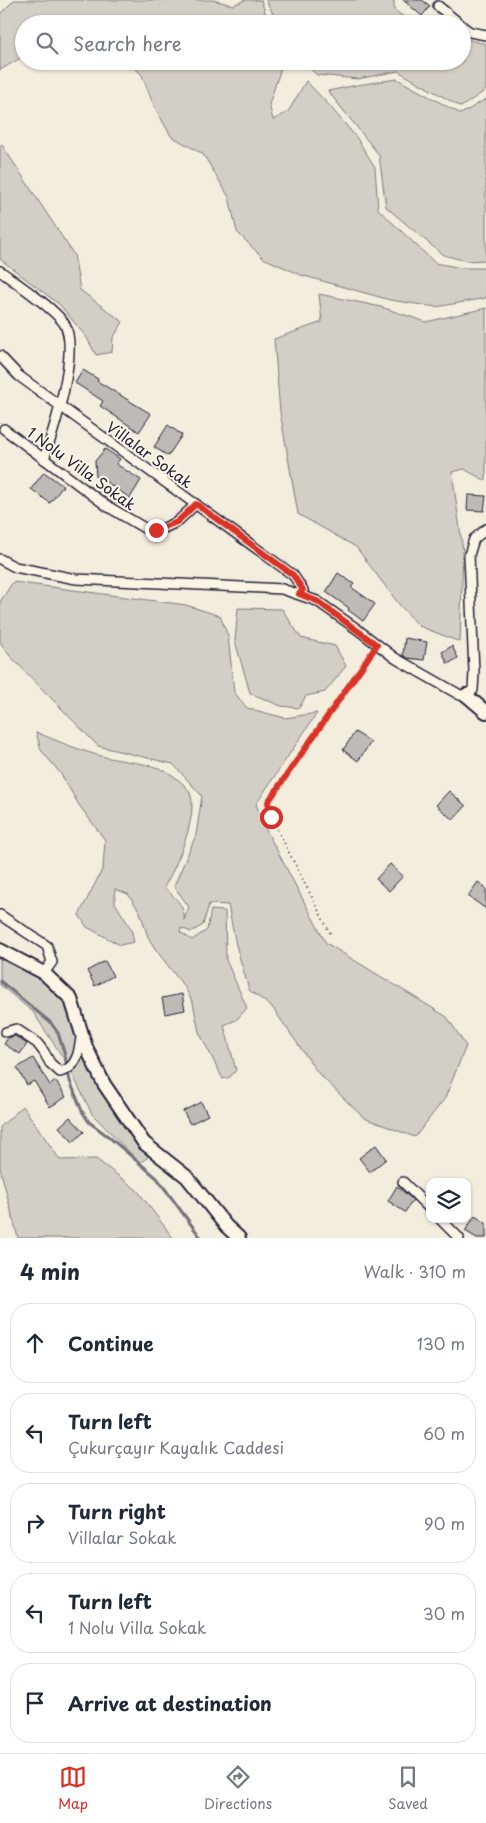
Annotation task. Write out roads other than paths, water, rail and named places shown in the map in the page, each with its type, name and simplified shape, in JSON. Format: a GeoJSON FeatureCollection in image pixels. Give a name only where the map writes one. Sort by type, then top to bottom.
{"type":"FeatureCollection","features":[{"type":"Feature","properties":{"kind":"street"},"geometry":{"type":"LineString","coordinates":[[438,6],[449,15]]}},
{"type":"Feature","properties":{"kind":"street"},"geometry":{"type":"LineString","coordinates":[[471,32],[486,35]]}},
{"type":"Feature","properties":{"kind":"street"},"geometry":{"type":"LineString","coordinates":[[0,270],[48,307],[64,324],[70,348],[61,407],[44,459]]}},
{"type":"Feature","properties":{"kind":"street","name":"Villalar Sokak"},"geometry":{"type":"LineString","coordinates":[[0,356],[19,376],[293,575],[303,590],[299,594]]}},
{"type":"Feature","properties":{"kind":"street","name":"1 Nolu Villa Sokak"},"geometry":{"type":"LineString","coordinates":[[4,429],[107,506],[146,530],[164,528],[177,522],[196,504]]}},
{"type":"Feature","properties":{"kind":"street"},"geometry":{"type":"LineString","coordinates":[[0,558],[14,567],[76,579],[282,589],[317,601],[395,658],[460,695],[466,695],[473,690],[474,672],[470,556],[474,539],[486,529]]}},
{"type":"Feature","properties":{"kind":"street"},"geometry":{"type":"LineString","coordinates":[[466,695],[486,712]]}},
{"type":"Feature","properties":{"kind":"street"},"geometry":{"type":"LineString","coordinates":[[0,915],[47,946],[52,962],[44,973]]}},
{"type":"Feature","properties":{"kind":"street"},"geometry":{"type":"LineString","coordinates":[[0,950],[44,973],[71,998],[86,1047],[104,1084],[144,1143],[187,1177],[226,1226],[239,1238]]}},
{"type":"Feature","properties":{"kind":"street"},"geometry":{"type":"LineString","coordinates":[[6,1032],[16,1029],[29,1037],[44,1052],[50,1063],[60,1072],[66,1071],[74,1064],[79,1054],[82,1032]]}},
{"type":"Feature","properties":{"kind":"street"},"geometry":{"type":"LineString","coordinates":[[403,1182],[426,1205]]}},
{"type":"Feature","properties":{"kind":"street"},"geometry":{"type":"LineString","coordinates":[[444,1223],[459,1238]]}},
{"type":"Feature","properties":{"kind":"waterway"},"geometry":{"type":"LineString","coordinates":[[0,981],[51,1023],[58,1033],[70,1081],[82,1111],[89,1122],[157,1178],[201,1238]]}}]}
